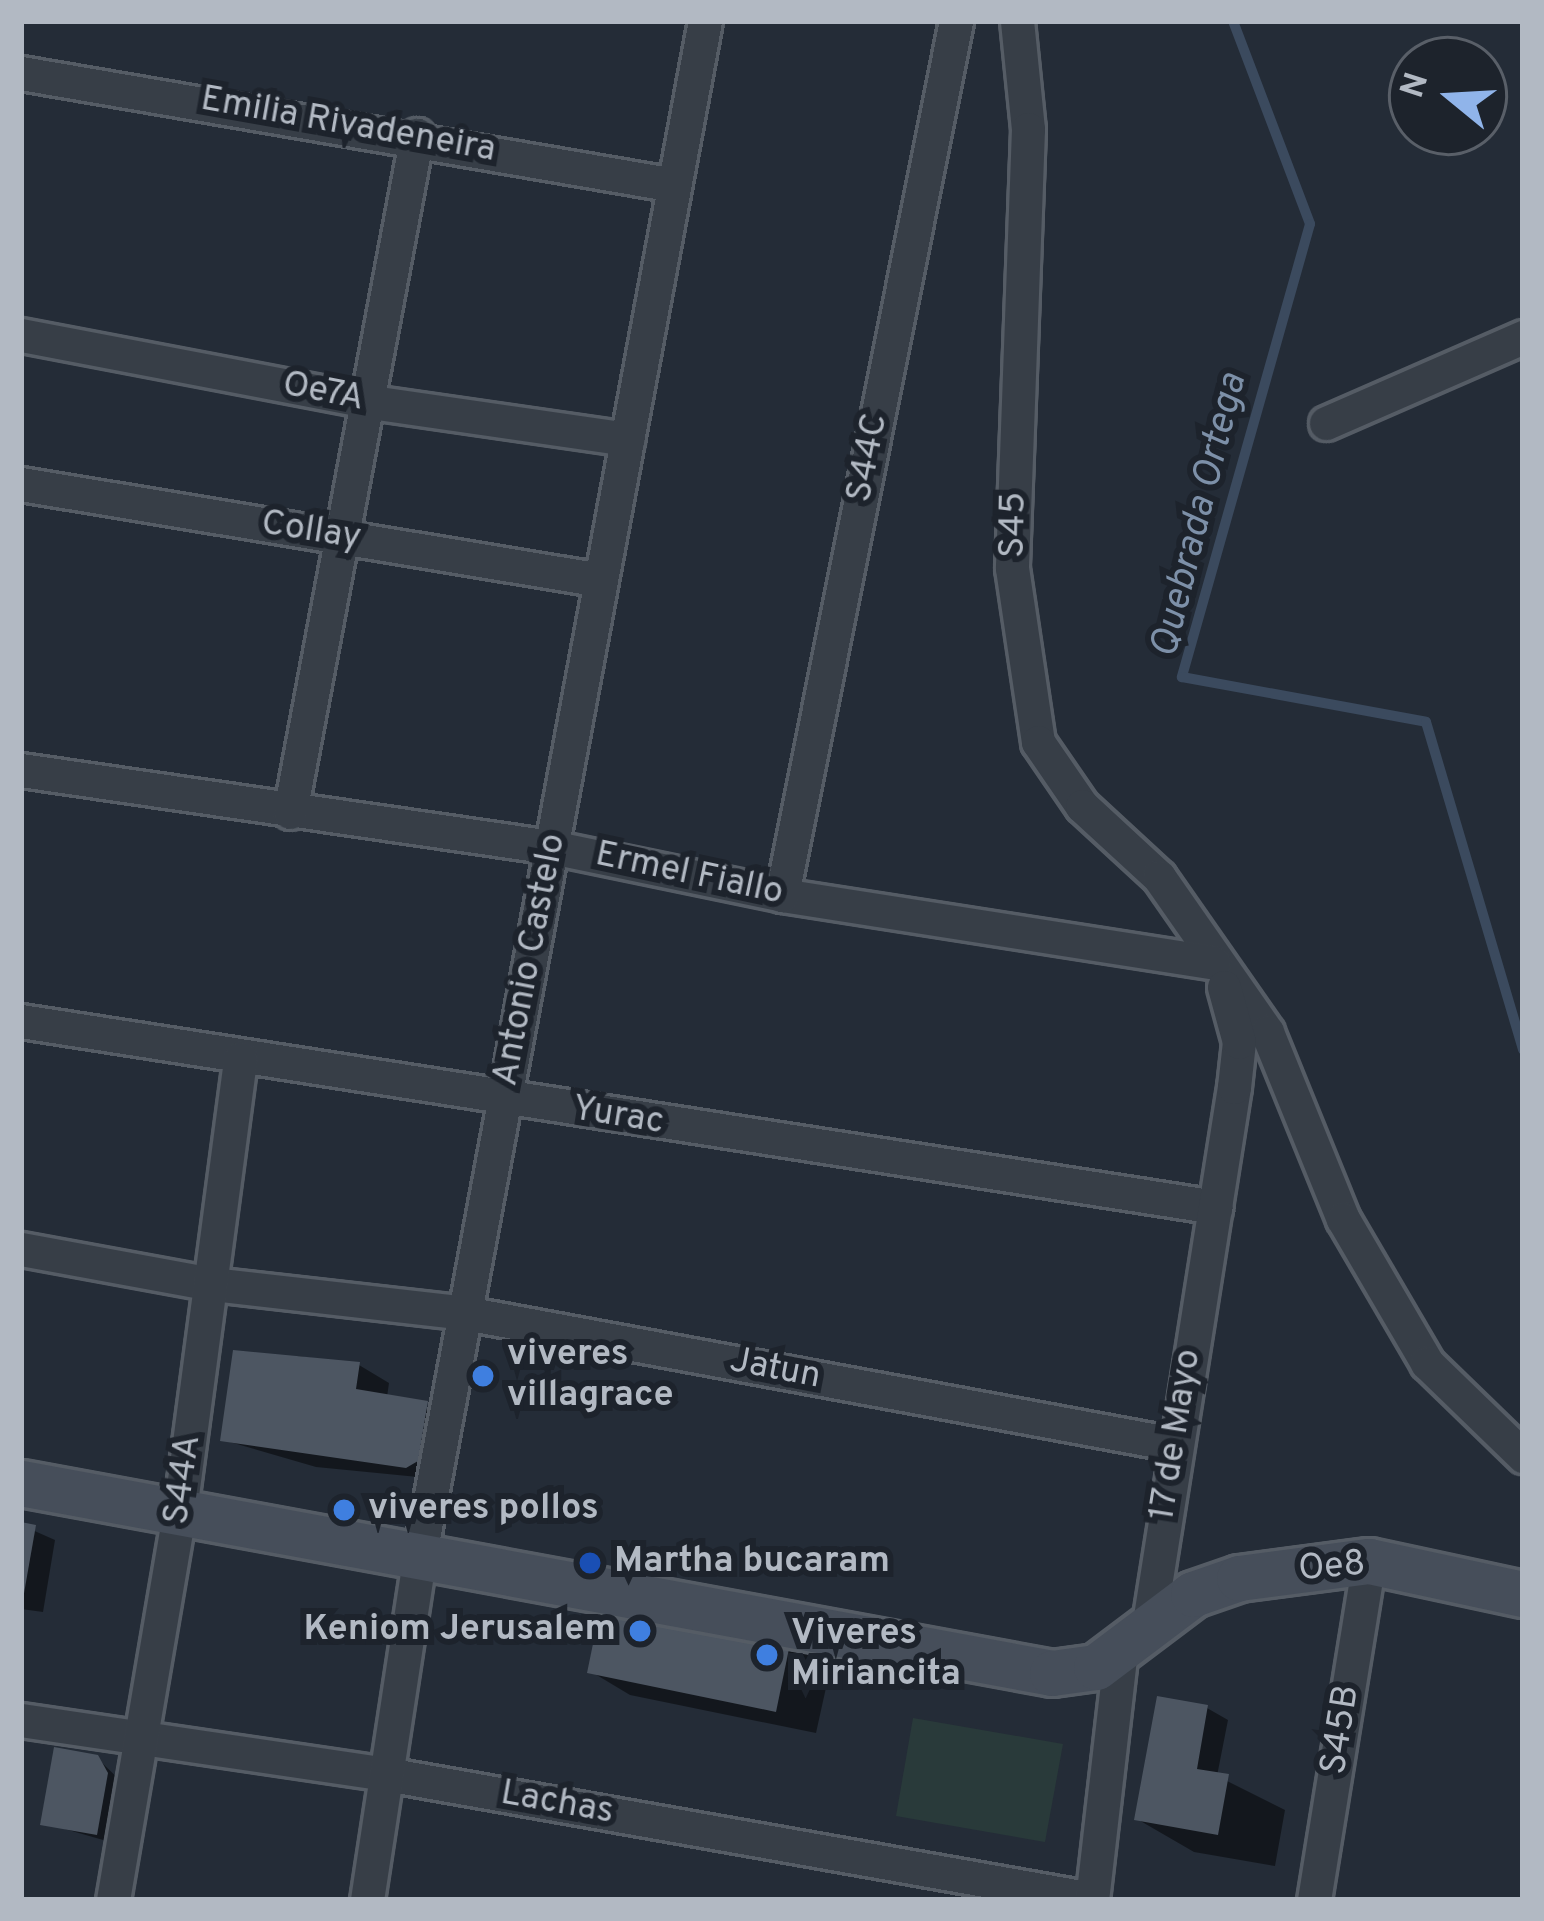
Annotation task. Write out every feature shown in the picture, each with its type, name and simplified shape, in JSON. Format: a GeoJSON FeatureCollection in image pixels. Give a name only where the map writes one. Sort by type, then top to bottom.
{"type":"FeatureCollection","features":[{"type":"Feature","properties":{"kind":"street","name":"Antonio Castelo"},"geometry":{"type":"LineString","coordinates":[[367,1900],[420,1554],[704,21]]}},
{"type":"Feature","properties":{"kind":"street","name":"S44C"},"geometry":{"type":"LineString","coordinates":[[782,896],[956,21]]}},
{"type":"Feature","properties":{"kind":"street","name":"S45"},"geometry":{"type":"LineString","coordinates":[[1017,21],[1028,129],[1012,568],[1024,687],[1038,742],[1060,781],[1159,877],[1214,963]]}},
{"type":"Feature","properties":{"kind":"street","name":"Emilia Rivadeneira"},"geometry":{"type":"LineString","coordinates":[[21,73],[417,135],[674,185]]}},
{"type":"Feature","properties":{"kind":"street"},"geometry":{"type":"LineString","coordinates":[[290,812],[346,538],[417,135]]}},
{"type":"Feature","properties":{"kind":"street","name":"Oe7A"},"geometry":{"type":"LineString","coordinates":[[21,335],[370,402],[627,439]]}},
{"type":"Feature","properties":{"kind":"street"},"geometry":{"type":"LineString","coordinates":[[1326,423],[1523,337]]}},
{"type":"Feature","properties":{"kind":"street","name":"Collay"},"geometry":{"type":"LineString","coordinates":[[21,484],[601,580]]}},
{"type":"Feature","properties":{"kind":"street","name":"Ermel Fiallo"},"geometry":{"type":"LineString","coordinates":[[21,770],[551,847],[782,896],[1214,963]]}},
{"type":"Feature","properties":{"kind":"street","name":"17 de Mayo"},"geometry":{"type":"LineString","coordinates":[[1092,1899],[1135,1636],[1216,1208],[1239,1042],[1214,963]]}},
{"type":"Feature","properties":{"kind":"street"},"geometry":{"type":"LineString","coordinates":[[1214,963],[1267,1032],[1343,1219],[1427,1363],[1523,1456]]}},
{"type":"Feature","properties":{"kind":"street","name":"Yurac"},"geometry":{"type":"LineString","coordinates":[[21,1021],[1216,1208]]}},
{"type":"Feature","properties":{"kind":"street","name":"S44A"},"geometry":{"type":"LineString","coordinates":[[113,1900],[180,1510],[240,1058]]}},
{"type":"Feature","properties":{"kind":"street","name":"Jatun"},"geometry":{"type":"LineString","coordinates":[[21,1250],[212,1284],[465,1313],[1173,1444]]}},
{"type":"Feature","properties":{"kind":"street","name":"Oe8"},"geometry":{"type":"LineString","coordinates":[[21,1483],[1052,1673],[1096,1667],[1193,1594],[1239,1578],[1370,1561],[1523,1594]]}},
{"type":"Feature","properties":{"kind":"street","name":"S45B"},"geometry":{"type":"LineString","coordinates":[[1314,1900],[1370,1561]]}},
{"type":"Feature","properties":{"kind":"street","name":"Lachas"},"geometry":{"type":"LineString","coordinates":[[21,1720],[143,1742],[386,1774],[1092,1899]]}},
{"type":"Feature","properties":{"kind":"shaded area"},"geometry":{"type":"Polygon","coordinates":[[[913,1718],[1063,1744],[1045,1842],[896,1816],[913,1718]]]}},
{"type":"Feature","properties":{"kind":"building"},"geometry":{"type":"Polygon","coordinates":[[[233,1350],[360,1362],[356,1389],[428,1401],[418,1461],[406,1468],[220,1441],[233,1350]]]}},
{"type":"Feature","properties":{"kind":"building"},"geometry":{"type":"Polygon","coordinates":[[[21,1522],[36,1525],[23,1599],[21,1599],[21,1522]]]}},
{"type":"Feature","properties":{"kind":"building"},"geometry":{"type":"Polygon","coordinates":[[[602,1600],[791,1639],[776,1712],[587,1673],[602,1600]]]}},
{"type":"Feature","properties":{"kind":"building"},"geometry":{"type":"Polygon","coordinates":[[[1157,1696],[1208,1705],[1197,1769],[1229,1774],[1218,1835],[1134,1820],[1157,1696]]]}},
{"type":"Feature","properties":{"kind":"building"},"geometry":{"type":"Polygon","coordinates":[[[54,1747],[98,1755],[108,1773],[97,1835],[40,1825],[54,1747]]]}},
{"type":"Feature","properties":{"kind":"waterway","name":"Quebrada Ortega"},"geometry":{"type":"LineString","coordinates":[[1233,21],[1310,224],[1182,677],[1426,722],[1523,1050]]}},
{"type":"Feature","properties":{"kind":"place","name":"viveres villagrace"},"geometry":{"type":"Point","coordinates":[483,1376]}},
{"type":"Feature","properties":{"kind":"place","name":"viveres pollos"},"geometry":{"type":"Point","coordinates":[344,1510]}},
{"type":"Feature","properties":{"kind":"place","name":"Martha bucaram"},"geometry":{"type":"Point","coordinates":[590,1563]}},
{"type":"Feature","properties":{"kind":"place","name":"Keniom Jerusalem"},"geometry":{"type":"Point","coordinates":[640,1631]}},
{"type":"Feature","properties":{"kind":"place","name":"Viveres Miriancita"},"geometry":{"type":"Point","coordinates":[767,1655]}}]}
